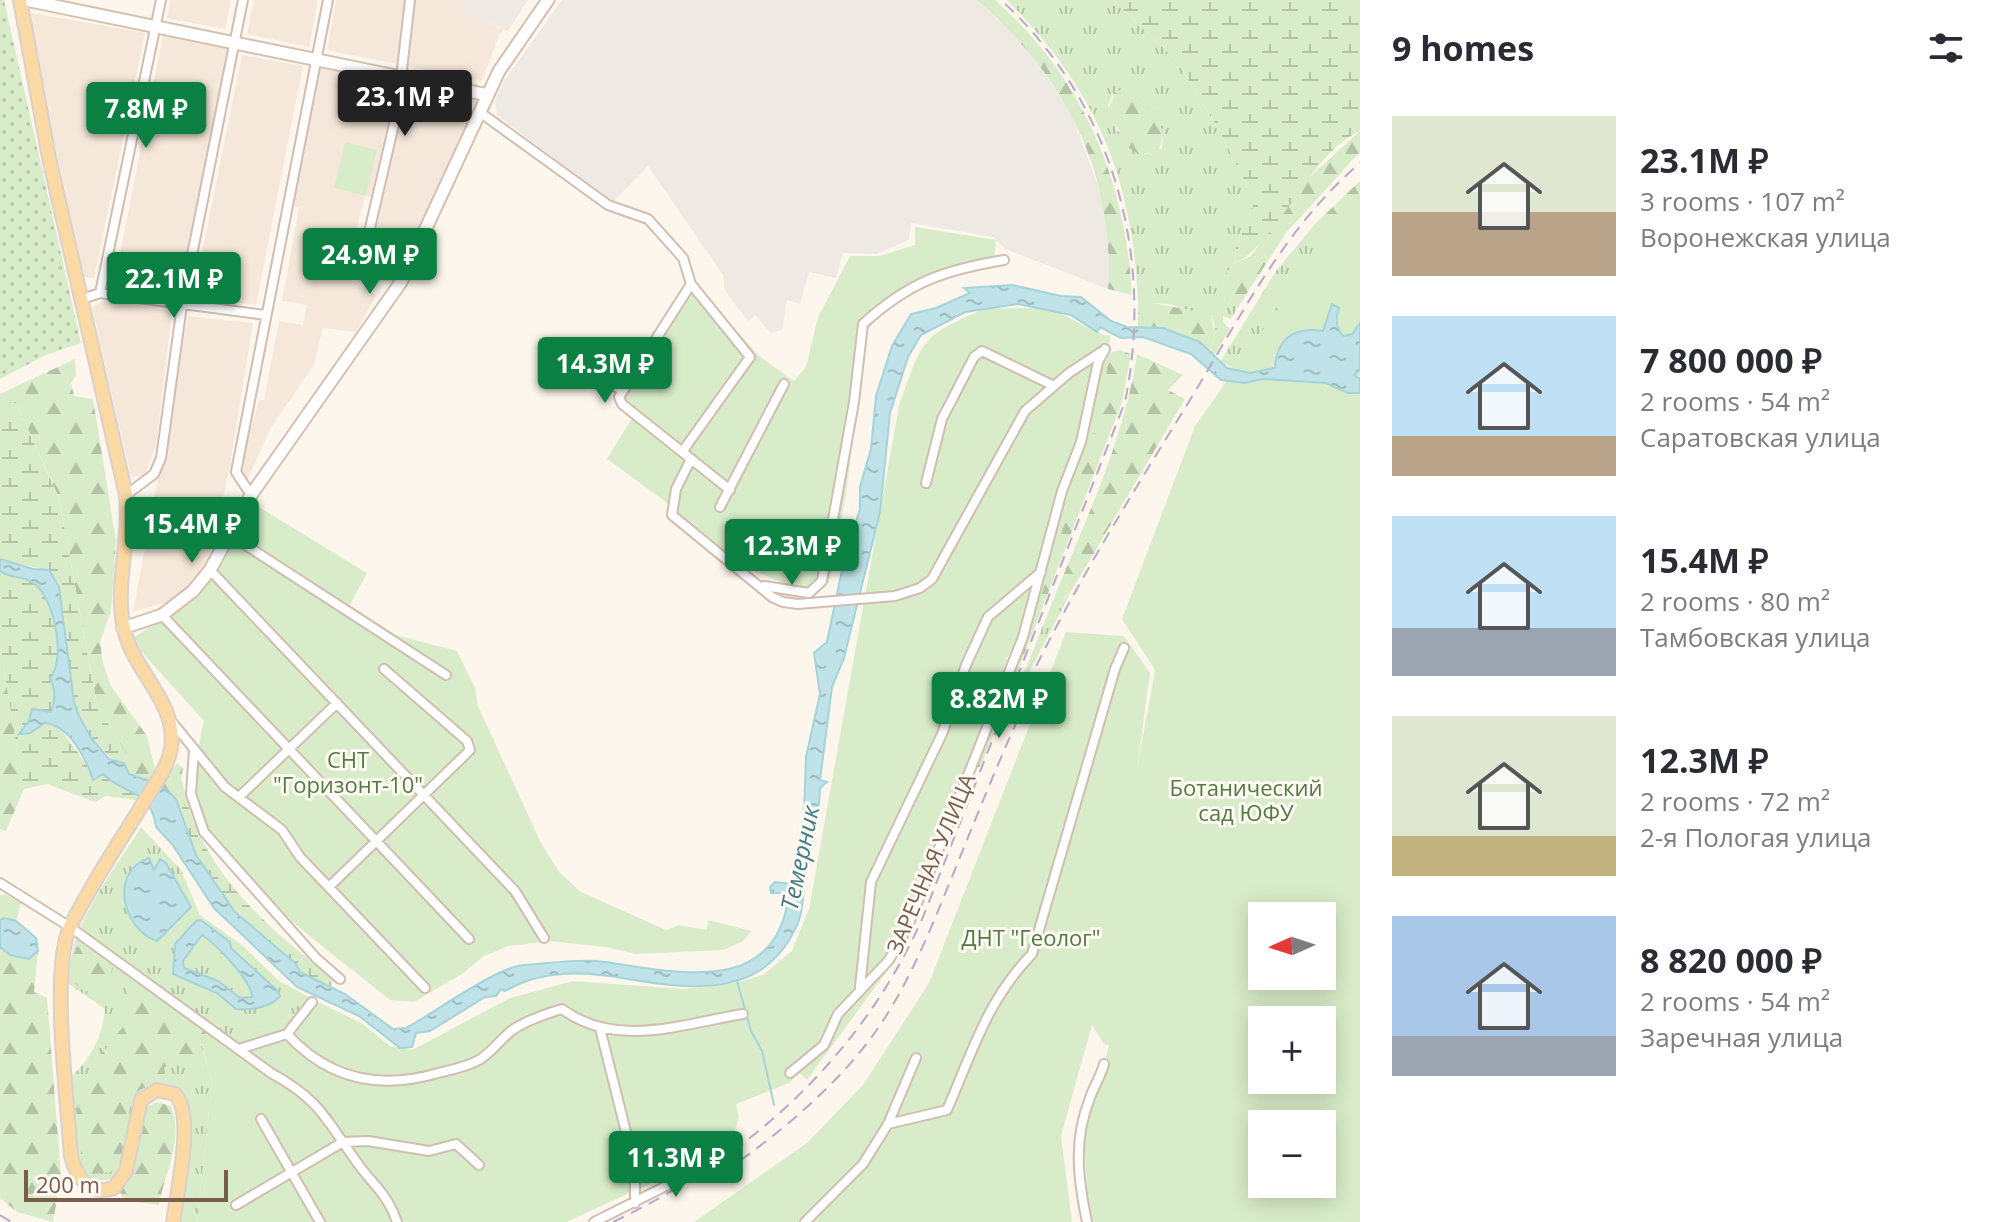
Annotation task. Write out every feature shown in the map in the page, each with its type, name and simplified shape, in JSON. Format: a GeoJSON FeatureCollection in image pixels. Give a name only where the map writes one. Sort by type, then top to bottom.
{"type":"FeatureCollection","features":[{"type":"Feature","properties":{"kind":"main road"},"geometry":{"type":"LineString","coordinates":[[23,0],[49,158],[126,495],[126,549],[121,589],[123,628],[130,651],[162,701],[173,731],[167,764],[70,927],[61,974],[71,1156],[75,1171],[91,1188],[114,1188],[126,1171],[141,1100],[157,1090],[175,1094],[182,1105],[184,1125],[173,1222]]}},
{"type":"Feature","properties":{"kind":"street"},"geometry":{"type":"LineString","coordinates":[[23,0],[488,95]]}},
{"type":"Feature","properties":{"kind":"street"},"geometry":{"type":"LineString","coordinates":[[100,293],[161,0]]}},
{"type":"Feature","properties":{"kind":"street"},"geometry":{"type":"LineString","coordinates":[[126,495],[154,474],[161,458],[182,305],[243,0]]}},
{"type":"Feature","properties":{"kind":"street"},"geometry":{"type":"LineString","coordinates":[[251,495],[236,472],[328,0]]}},
{"type":"Feature","properties":{"kind":"street"},"geometry":{"type":"LineString","coordinates":[[360,271],[405,77],[402,69],[410,0]]}},
{"type":"Feature","properties":{"kind":"street"},"geometry":{"type":"LineString","coordinates":[[123,628],[162,615],[193,591],[210,570],[251,495],[401,282],[499,71],[548,0]]}},
{"type":"Feature","properties":{"kind":"street"},"geometry":{"type":"LineString","coordinates":[[481,113],[608,205],[648,219],[683,258],[691,284],[750,357],[682,452]]}},
{"type":"Feature","properties":{"kind":"street"},"geometry":{"type":"LineString","coordinates":[[763,586],[809,593],[822,581],[854,402],[863,324],[912,285],[941,273],[1004,260]]}},
{"type":"Feature","properties":{"kind":"street"},"geometry":{"type":"LineString","coordinates":[[691,284],[619,397],[622,404],[730,490]]}},
{"type":"Feature","properties":{"kind":"street"},"geometry":{"type":"LineString","coordinates":[[82,299],[100,293],[265,315]]}},
{"type":"Feature","properties":{"kind":"street","name":"ЗАРЕЧНАЯ УЛИЦА"},"geometry":{"type":"LineString","coordinates":[[790,1073],[824,1045],[838,1014],[859,988],[889,960],[908,926],[1023,637],[1062,491],[1081,442],[1098,362],[1105,349],[1054,386]]}},
{"type":"Feature","properties":{"kind":"street"},"geometry":{"type":"LineString","coordinates":[[691,459],[676,489],[672,515],[763,586],[772,597],[783,602],[814,602],[908,593],[932,579],[1025,411],[1054,386],[982,351],[974,357],[942,419],[926,483]]}},
{"type":"Feature","properties":{"kind":"street"},"geometry":{"type":"LineString","coordinates":[[607,381],[621,390]]}},
{"type":"Feature","properties":{"kind":"street"},"geometry":{"type":"LineString","coordinates":[[720,507],[784,384]]}},
{"type":"Feature","properties":{"kind":"street"},"geometry":{"type":"LineString","coordinates":[[230,535],[446,675]]}},
{"type":"Feature","properties":{"kind":"street"},"geometry":{"type":"LineString","coordinates":[[210,570],[515,891],[544,938]]}},
{"type":"Feature","properties":{"kind":"street"},"geometry":{"type":"LineString","coordinates":[[859,988],[867,948],[864,940],[871,882],[942,734],[966,665],[988,617],[1041,572]]}},
{"type":"Feature","properties":{"kind":"street"},"geometry":{"type":"LineString","coordinates":[[162,615],[469,939]]}},
{"type":"Feature","properties":{"kind":"street"},"geometry":{"type":"LineString","coordinates":[[888,1124],[947,1110],[994,1001],[1009,978],[1032,954],[1115,669],[1124,648]]}},
{"type":"Feature","properties":{"kind":"street"},"geometry":{"type":"LineString","coordinates":[[329,887],[470,750],[467,741],[384,669]]}},
{"type":"Feature","properties":{"kind":"street"},"geometry":{"type":"LineString","coordinates":[[239,797],[337,703]]}},
{"type":"Feature","properties":{"kind":"street"},"geometry":{"type":"LineString","coordinates":[[169,718],[225,787],[282,830],[329,887],[425,988]]}},
{"type":"Feature","properties":{"kind":"street"},"geometry":{"type":"LineString","coordinates":[[194,748],[191,794],[204,832],[316,958],[340,979]]}},
{"type":"Feature","properties":{"kind":"street"},"geometry":{"type":"LineString","coordinates":[[0,883],[70,927],[315,1104],[389,1198],[397,1222]]}},
{"type":"Feature","properties":{"kind":"street"},"geometry":{"type":"LineString","coordinates":[[239,1049],[287,1034],[312,1002]]}},
{"type":"Feature","properties":{"kind":"street"},"geometry":{"type":"LineString","coordinates":[[287,1034],[299,1048],[367,1083],[395,1082],[481,1059],[512,1030],[562,1009],[578,1021],[627,1033],[743,1014]]}},
{"type":"Feature","properties":{"kind":"street"},"geometry":{"type":"LineString","coordinates":[[600,1028],[635,1168],[635,1203]]}},
{"type":"Feature","properties":{"kind":"street"},"geometry":{"type":"LineString","coordinates":[[805,1222],[863,1164],[888,1124],[916,1058]]}},
{"type":"Feature","properties":{"kind":"street"},"geometry":{"type":"LineString","coordinates":[[1087,1222],[1079,1181],[1077,1147],[1089,1098],[1104,1064]]}},
{"type":"Feature","properties":{"kind":"street"},"geometry":{"type":"LineString","coordinates":[[261,1119],[320,1222]]}},
{"type":"Feature","properties":{"kind":"street"},"geometry":{"type":"LineString","coordinates":[[236,1205],[343,1142],[368,1141],[429,1151],[456,1144],[479,1165]]}},
{"type":"Feature","properties":{"kind":"street"},"geometry":{"type":"LineString","coordinates":[[594,1222],[692,1173],[737,1141]]}},
{"type":"Feature","properties":{"kind":"shaded area"},"geometry":{"type":"Polygon","coordinates":[[[170,0],[231,0],[225,29],[167,18],[170,0]]]}},
{"type":"Feature","properties":{"kind":"shaded area"},"geometry":{"type":"Polygon","coordinates":[[[254,0],[318,0],[309,47],[247,34],[254,0]]]}},
{"type":"Feature","properties":{"kind":"shaded area"},"geometry":{"type":"Polygon","coordinates":[[[336,0],[461,0],[469,14],[504,30],[499,35],[482,81],[327,50],[336,0]]]}},
{"type":"Feature","properties":{"kind":"shaded area"},"geometry":{"type":"Polygon","coordinates":[[[461,0],[528,0],[508,31],[468,14],[461,0]]]}},
{"type":"Feature","properties":{"kind":"shaded area"},"geometry":{"type":"Polygon","coordinates":[[[562,0],[977,0],[1027,47],[1071,113],[1103,199],[1110,247],[1108,289],[1005,249],[993,237],[911,223],[909,240],[876,254],[843,253],[836,278],[809,272],[800,304],[787,300],[782,330],[771,333],[755,315],[748,321],[725,291],[723,275],[648,166],[612,203],[497,115],[495,100],[504,81],[562,0]]]}},
{"type":"Feature","properties":{"kind":"shaded area"},"geometry":{"type":"Polygon","coordinates":[[[31,13],[145,33],[94,278],[83,277],[32,37],[31,13]]]}},
{"type":"Feature","properties":{"kind":"shaded area"},"geometry":{"type":"Polygon","coordinates":[[[163,35],[228,49],[177,299],[113,290],[163,35]]]}},
{"type":"Feature","properties":{"kind":"shaded area"},"geometry":{"type":"Polygon","coordinates":[[[242,55],[303,66],[256,305],[193,297],[242,55]]]}},
{"type":"Feature","properties":{"kind":"shaded area"},"geometry":{"type":"Polygon","coordinates":[[[318,68],[398,84],[371,197],[365,196],[348,264],[321,258],[319,267],[341,274],[376,295],[356,332],[323,328],[314,365],[270,429],[247,481],[238,475],[259,400],[264,400],[279,321],[303,325],[307,305],[282,301],[299,208],[292,205],[318,68]]]}},
{"type":"Feature","properties":{"kind":"shaded area"},"geometry":{"type":"Polygon","coordinates":[[[407,83],[481,98],[392,283],[363,275],[407,83]]]}},
{"type":"Feature","properties":{"kind":"shaded area"},"geometry":{"type":"Polygon","coordinates":[[[107,299],[172,312],[156,445],[145,475],[131,477],[92,307],[107,299]]]}},
{"type":"Feature","properties":{"kind":"shaded area"},"geometry":{"type":"Polygon","coordinates":[[[188,316],[253,323],[229,472],[209,556],[198,576],[177,599],[133,612],[188,316]]]}},
{"type":"Feature","properties":{"kind":"green space"},"geometry":{"type":"Polygon","coordinates":[[[0,0],[4,0],[81,343],[46,355],[0,379],[0,0]]]}},
{"type":"Feature","properties":{"kind":"green space"},"geometry":{"type":"Polygon","coordinates":[[[977,0],[995,0],[1026,30],[1075,96],[1109,171],[1128,252],[1132,295],[1108,289],[1108,246],[1103,205],[1093,166],[1078,129],[1035,60],[977,0]]]}},
{"type":"Feature","properties":{"kind":"green space"},"geometry":{"type":"Polygon","coordinates":[[[1007,0],[1113,0],[1176,60],[1218,128],[1249,190],[1253,208],[1236,246],[1235,263],[1222,278],[1225,302],[1238,307],[1231,319],[1223,316],[1223,322],[1230,329],[1214,356],[1210,351],[1216,333],[1213,319],[1170,304],[1138,303],[1135,257],[1118,175],[1086,102],[1038,34],[1007,0]],[[1133,92],[1113,94],[1108,105],[1116,129],[1144,155],[1162,148],[1163,135],[1149,113],[1155,107],[1133,92]]]}},
{"type":"Feature","properties":{"kind":"green space"},"geometry":{"type":"Polygon","coordinates":[[[1113,0],[1360,0],[1360,131],[1341,142],[1309,178],[1265,238],[1251,253],[1235,263],[1236,246],[1253,208],[1249,190],[1218,128],[1176,60],[1113,0]]]}},
{"type":"Feature","properties":{"kind":"green space"},"geometry":{"type":"Polygon","coordinates":[[[1117,90],[1133,92],[1155,107],[1149,113],[1164,131],[1159,150],[1140,155],[1120,142],[1122,135],[1107,112],[1117,90]]]}},
{"type":"Feature","properties":{"kind":"green space"},"geometry":{"type":"Polygon","coordinates":[[[1360,131],[1360,152],[1286,233],[1238,307],[1225,302],[1222,278],[1235,263],[1251,256],[1302,184],[1360,131]]]}},
{"type":"Feature","properties":{"kind":"green space"},"geometry":{"type":"Polygon","coordinates":[[[345,142],[377,150],[366,196],[334,188],[345,142]]]}},
{"type":"Feature","properties":{"kind":"green space"},"geometry":{"type":"Polygon","coordinates":[[[1360,181],[1360,229],[1331,241],[1316,223],[1360,181]]]}},
{"type":"Feature","properties":{"kind":"green space","name":"Ботанический сад ЮФУ"},"geometry":{"type":"Polygon","coordinates":[[[1360,203],[1360,1222],[1089,1222],[1084,1138],[1109,1045],[1104,1044],[1092,1025],[1061,1136],[1072,1222],[694,1222],[807,1143],[863,1085],[929,983],[1066,632],[1124,636],[1150,673],[1137,769],[1155,670],[1122,619],[1195,426],[1343,217],[1360,203]]]}},
{"type":"Feature","properties":{"kind":"green space"},"geometry":{"type":"Polygon","coordinates":[[[1316,223],[1331,241],[1242,372],[1220,362],[1276,271],[1316,223]]]}},
{"type":"Feature","properties":{"kind":"green space"},"geometry":{"type":"Polygon","coordinates":[[[915,227],[996,240],[993,268],[936,278],[884,312],[866,331],[846,494],[829,583],[806,594],[753,570],[672,514],[674,508],[607,459],[634,415],[615,399],[695,284],[759,356],[794,381],[806,367],[818,317],[850,256],[880,256],[915,245],[915,227]]]}},
{"type":"Feature","properties":{"kind":"green space"},"geometry":{"type":"Polygon","coordinates":[[[1143,301],[1209,314],[1216,333],[1210,351],[1185,336],[1138,327],[1138,303],[1143,301]]]}},
{"type":"Feature","properties":{"kind":"green space"},"geometry":{"type":"Polygon","coordinates":[[[1032,308],[1051,311],[1110,336],[1104,401],[1040,599],[1007,658],[986,727],[924,873],[893,963],[807,1080],[799,1073],[789,1083],[736,1104],[739,1118],[732,1138],[695,1163],[566,1222],[197,1222],[212,1082],[201,1042],[275,1026],[316,1001],[363,1024],[390,1046],[412,1050],[510,998],[573,981],[682,989],[735,983],[763,975],[792,951],[809,909],[899,406],[913,367],[926,344],[946,327],[984,309],[1032,308]]]}},
{"type":"Feature","properties":{"kind":"green space"},"geometry":{"type":"Polygon","coordinates":[[[1120,350],[1131,354],[1122,402],[981,766],[974,769],[1024,637],[1107,354],[1120,350]]]}},
{"type":"Feature","properties":{"kind":"green space"},"geometry":{"type":"Polygon","coordinates":[[[1137,354],[1183,375],[1168,390],[1185,399],[1072,590],[1062,599],[1057,596],[1058,588],[1115,444],[1137,354]]]}},
{"type":"Feature","properties":{"kind":"green space"},"geometry":{"type":"Polygon","coordinates":[[[75,359],[76,375],[71,383],[74,396],[93,399],[116,541],[111,611],[100,642],[103,663],[111,686],[147,736],[155,769],[148,781],[129,774],[124,763],[127,755],[97,705],[59,498],[16,402],[0,406],[0,394],[75,359]]]}},
{"type":"Feature","properties":{"kind":"green space"},"geometry":{"type":"Polygon","coordinates":[[[16,402],[59,499],[97,705],[127,755],[124,763],[108,755],[83,724],[70,678],[57,586],[44,570],[0,559],[0,406],[16,402]]]}},
{"type":"Feature","properties":{"kind":"green space","name":"СНТ \"Горизонт-10\""},"geometry":{"type":"Polygon","coordinates":[[[254,504],[367,573],[350,605],[396,635],[457,651],[475,688],[478,706],[540,841],[559,872],[581,892],[666,930],[679,925],[707,930],[708,920],[752,931],[742,942],[723,950],[636,954],[606,947],[550,941],[509,946],[484,956],[462,974],[414,1002],[390,1000],[281,912],[230,860],[211,833],[199,806],[196,787],[204,721],[137,647],[134,637],[185,606],[200,592],[254,504]]]}},
{"type":"Feature","properties":{"kind":"green space"},"geometry":{"type":"Polygon","coordinates":[[[0,571],[30,580],[41,588],[53,618],[56,637],[54,705],[51,712],[30,715],[20,731],[30,733],[45,723],[58,726],[96,777],[103,774],[140,793],[136,800],[106,796],[95,802],[47,784],[24,789],[0,646],[0,571]]]}},
{"type":"Feature","properties":{"kind":"green space"},"geometry":{"type":"Polygon","coordinates":[[[1058,588],[1057,593],[1064,598],[1072,590],[1009,711],[1058,588]]]}},
{"type":"Feature","properties":{"kind":"green space"},"geometry":{"type":"Polygon","coordinates":[[[0,646],[24,789],[6,831],[0,829],[0,646]]]}},
{"type":"Feature","properties":{"kind":"green space"},"geometry":{"type":"Polygon","coordinates":[[[177,763],[183,768],[181,778],[187,801],[184,807],[161,785],[177,763]]]}},
{"type":"Feature","properties":{"kind":"green space"},"geometry":{"type":"Polygon","coordinates":[[[176,799],[184,807],[187,801],[196,828],[210,853],[245,901],[288,942],[334,978],[331,986],[300,972],[296,964],[235,912],[196,855],[176,799]]]}},
{"type":"Feature","properties":{"kind":"green space"},"geometry":{"type":"Polygon","coordinates":[[[141,827],[181,870],[200,915],[242,945],[278,980],[316,1001],[275,1026],[201,1043],[212,1082],[197,1222],[177,1222],[189,1135],[185,1103],[178,1089],[142,1087],[122,1163],[111,1180],[90,1181],[77,1160],[71,1132],[72,1076],[95,1046],[105,1009],[69,984],[70,963],[75,942],[93,902],[141,827]]]}},
{"type":"Feature","properties":{"kind":"green space"},"geometry":{"type":"Polygon","coordinates":[[[5,894],[21,903],[16,921],[0,920],[0,895],[5,894]]]}},
{"type":"Feature","properties":{"kind":"green space"},"geometry":{"type":"Polygon","coordinates":[[[83,944],[98,952],[112,966],[111,979],[105,990],[86,991],[72,978],[73,956],[77,947],[83,944]]]}},
{"type":"Feature","properties":{"kind":"green space"},"geometry":{"type":"Polygon","coordinates":[[[0,947],[10,955],[29,959],[38,951],[34,992],[47,998],[61,1176],[53,1222],[17,1212],[0,1198],[0,947]]]}},
{"type":"Feature","properties":{"kind":"green space"},"geometry":{"type":"Polygon","coordinates":[[[131,980],[161,999],[171,1011],[207,1031],[199,1042],[205,1056],[198,1063],[164,1067],[166,1080],[160,1086],[149,1086],[136,1092],[117,1165],[110,1172],[93,1174],[79,1142],[77,1114],[80,1088],[86,1074],[126,1024],[123,1004],[131,980]]]}},
{"type":"Feature","properties":{"kind":"green space"},"geometry":{"type":"Polygon","coordinates":[[[157,1102],[171,1106],[175,1131],[159,1205],[124,1200],[120,1192],[135,1166],[144,1108],[157,1102]]]}},
{"type":"Feature","properties":{"kind":"water","name":"Темерник"},"geometry":{"type":"Polygon","coordinates":[[[1012,285],[1061,296],[1081,297],[1111,321],[1127,327],[1163,328],[1200,342],[1227,368],[1250,373],[1275,368],[1279,349],[1289,336],[1304,330],[1323,331],[1332,304],[1339,308],[1337,324],[1344,336],[1352,334],[1360,323],[1360,370],[1354,375],[1360,379],[1360,393],[1348,393],[1326,383],[1221,380],[1191,354],[1143,337],[1121,338],[1100,327],[1097,332],[1071,315],[1018,304],[965,312],[921,335],[908,357],[890,413],[880,512],[844,658],[832,687],[820,780],[827,782],[820,788],[801,915],[786,945],[769,963],[750,976],[728,983],[680,986],[596,974],[549,975],[505,991],[501,989],[496,996],[485,997],[430,1031],[416,1033],[412,1047],[400,1048],[359,1016],[297,987],[214,908],[172,844],[156,827],[149,805],[103,774],[93,780],[82,754],[62,730],[45,723],[30,733],[19,734],[29,721],[32,709],[51,712],[55,695],[50,678],[55,669],[57,642],[46,598],[30,581],[0,571],[0,559],[33,569],[49,570],[59,587],[74,702],[79,716],[91,738],[109,759],[124,763],[129,774],[161,785],[176,799],[196,855],[235,912],[296,964],[300,972],[345,994],[393,1029],[406,1028],[481,982],[524,965],[597,961],[687,972],[716,971],[742,965],[764,951],[780,928],[789,893],[771,893],[770,887],[775,882],[793,884],[804,813],[806,757],[820,694],[814,653],[827,642],[846,551],[860,509],[860,487],[871,449],[876,396],[892,346],[911,314],[936,308],[970,293],[964,288],[1012,285]]]}},
{"type":"Feature","properties":{"kind":"water"},"geometry":{"type":"Polygon","coordinates":[[[149,858],[154,870],[160,859],[166,863],[191,907],[157,941],[145,935],[136,925],[125,901],[128,875],[136,865],[149,858]]]}},
{"type":"Feature","properties":{"kind":"water"},"geometry":{"type":"Polygon","coordinates":[[[0,920],[16,921],[36,938],[38,951],[29,959],[10,955],[0,947],[0,920]]]}},
{"type":"Feature","properties":{"kind":"water"},"geometry":{"type":"Polygon","coordinates":[[[201,920],[230,942],[231,948],[280,996],[260,1007],[236,1009],[217,993],[173,974],[175,944],[196,921],[201,920]],[[202,935],[183,961],[184,968],[218,981],[240,998],[252,997],[240,973],[202,935]]]}},
{"type":"Feature","properties":{"kind":"waterway"},"geometry":{"type":"LineString","coordinates":[[737,981],[751,1031],[762,1051],[774,1105]]}},
{"type":"Feature","properties":{"kind":"railway"},"geometry":{"type":"LineString","coordinates":[[613,1222],[711,1167],[755,1134],[796,1098],[834,1058],[868,1015],[923,917],[1125,402],[1133,347],[1134,292],[1128,238],[1116,184],[1097,134],[1072,85],[1040,41],[1001,0]]}},
{"type":"Feature","properties":{"kind":"railway"},"geometry":{"type":"LineString","coordinates":[[1019,702],[1100,548],[1246,305],[1309,215],[1360,163]]}},
{"type":"Feature","properties":{"kind":"railway"},"geometry":{"type":"LineString","coordinates":[[724,1172],[766,1142],[826,1089],[861,1051],[889,1012],[930,930],[1030,693]]}},
{"type":"Feature","properties":{"kind":"railway"},"geometry":{"type":"LineString","coordinates":[[0,1215],[11,1222]]}},
{"type":"Feature","properties":{"kind":"park label","name":"ДНТ \"Геолог\""},"geometry":{"type":"Point","coordinates":[1031,937]}}]}
